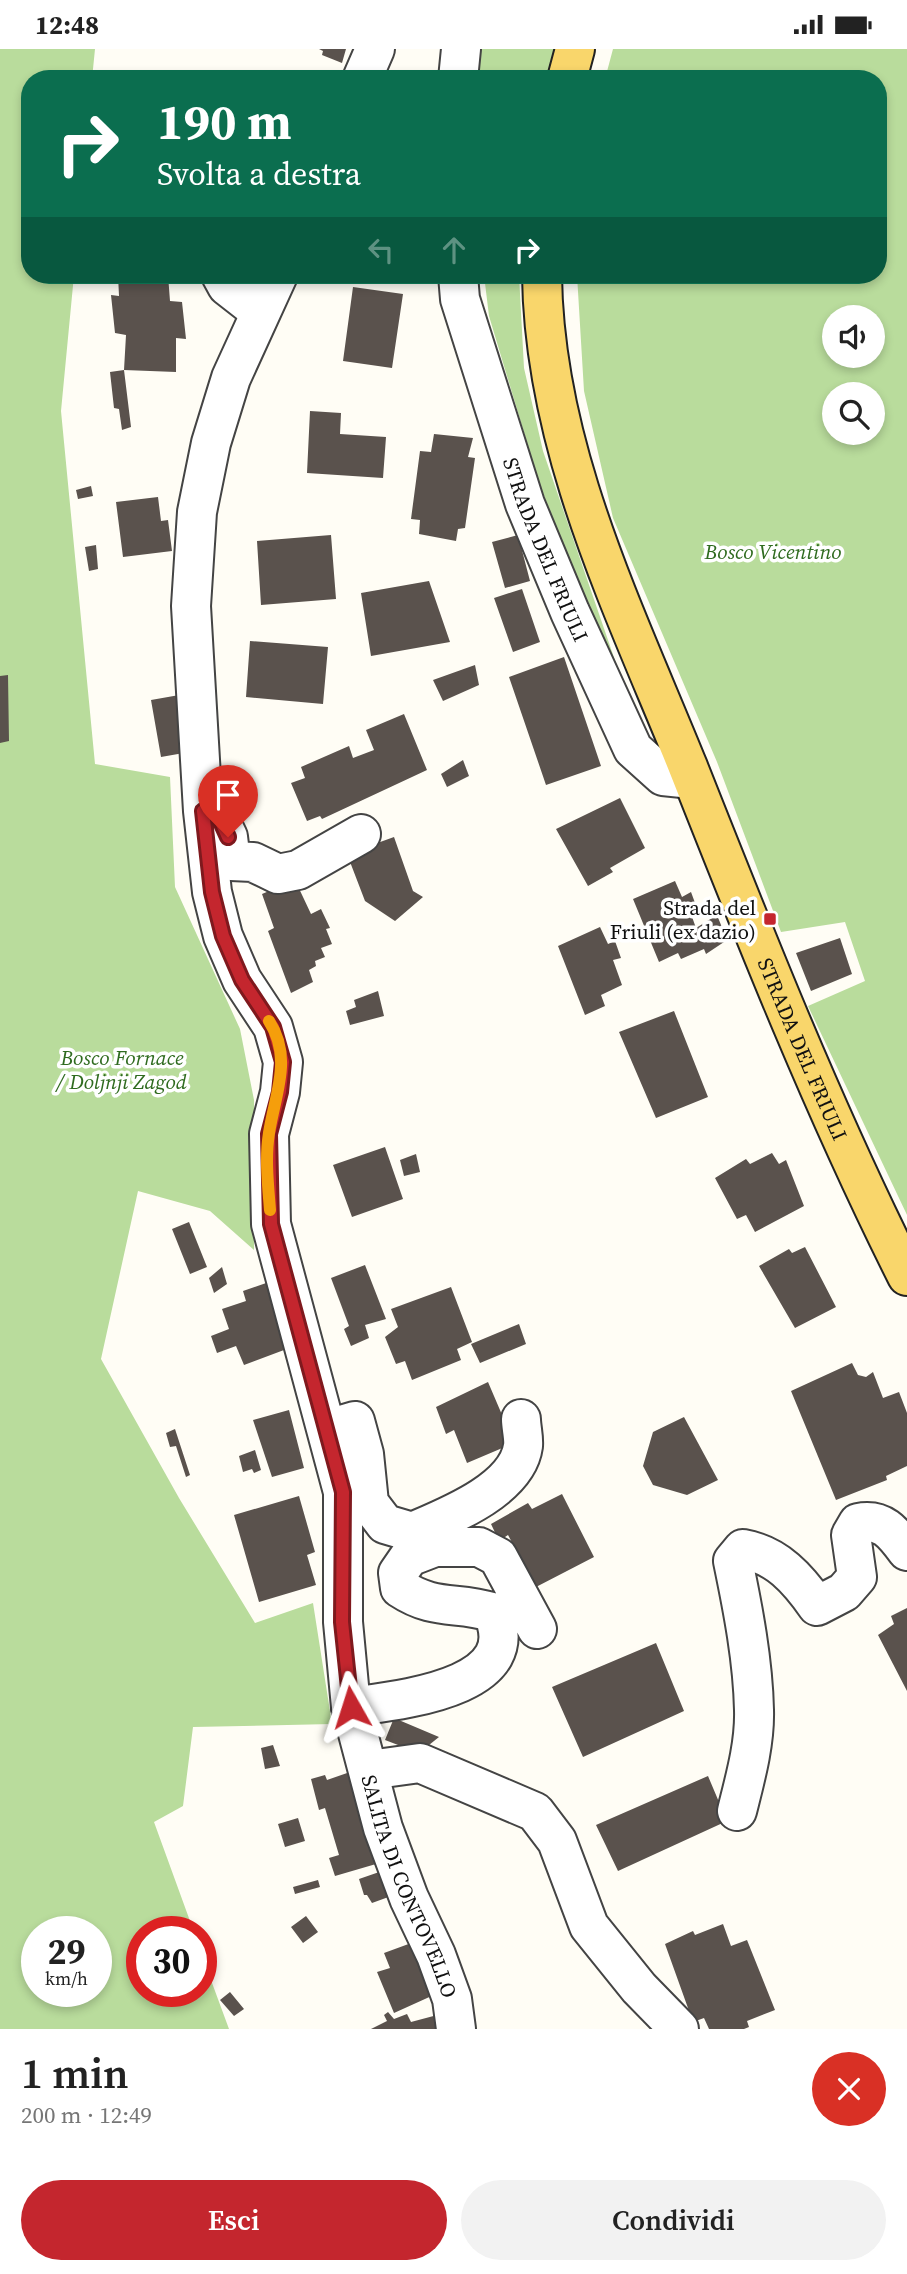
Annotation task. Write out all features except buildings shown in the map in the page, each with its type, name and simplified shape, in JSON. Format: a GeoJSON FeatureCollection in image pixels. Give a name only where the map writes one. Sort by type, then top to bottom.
{"type":"FeatureCollection","features":[{"type":"Feature","properties":{"kind":"main road"},"geometry":{"type":"LineString","coordinates":[[569,70],[575,49]]}},
{"type":"Feature","properties":{"kind":"main road","name":"STRADA DEL FRIULI"},"geometry":{"type":"LineString","coordinates":[[543,284],[550,362],[559,409],[587,516],[841,1139],[907,1276]]}},
{"type":"Feature","properties":{"kind":"street"},"geometry":{"type":"LineString","coordinates":[[366,70],[375,49]]}},
{"type":"Feature","properties":{"kind":"street"},"geometry":{"type":"LineString","coordinates":[[459,70],[461,49]]}},
{"type":"Feature","properties":{"kind":"street"},"geometry":{"type":"LineString","coordinates":[[227,284],[259,311]]}},
{"type":"Feature","properties":{"kind":"street","name":"SALITA DI CONTOVELLO"},"geometry":{"type":"LineString","coordinates":[[273,284],[259,311],[227,391],[211,443],[197,512],[191,606],[203,811],[212,892],[223,936],[242,980],[273,1027],[283,1062],[280,1092],[269,1134],[271,1224],[343,1492],[342,1622],[351,1707],[383,1828],[404,1887],[436,1955],[452,1999],[456,2029]]}},
{"type":"Feature","properties":{"kind":"street","name":"STRADA DEL FRIULI"},"geometry":{"type":"LineString","coordinates":[[459,284],[460,299],[525,504],[570,612],[633,749],[663,776],[692,779]]}},
{"type":"Feature","properties":{"kind":"street"},"geometry":{"type":"LineString","coordinates":[[203,811],[218,815],[228,837],[232,861],[253,862],[278,874],[298,870],[361,834]]}},
{"type":"Feature","properties":{"kind":"street"},"geometry":{"type":"LineString","coordinates":[[328,1429],[355,1421],[363,1454],[369,1503],[385,1524],[412,1532],[453,1514],[489,1493],[512,1470],[523,1446],[520,1419]]}},
{"type":"Feature","properties":{"kind":"street"},"geometry":{"type":"LineString","coordinates":[[737,1811],[748,1766],[754,1711],[743,1610],[733,1561],[743,1549],[763,1552],[785,1568],[817,1606],[844,1592],[858,1577],[851,1535],[858,1523],[871,1520],[884,1524],[907,1551]]}},
{"type":"Feature","properties":{"kind":"street"},"geometry":{"type":"LineString","coordinates":[[351,1707],[411,1698],[473,1678],[496,1654],[499,1626],[492,1612],[471,1606],[444,1606],[419,1601],[400,1588],[398,1573],[409,1557],[435,1547],[479,1547],[498,1557],[537,1629]]}},
{"type":"Feature","properties":{"kind":"street"},"geometry":{"type":"LineString","coordinates":[[369,1770],[420,1763],[535,1812],[557,1841],[589,1926],[639,1988],[679,2029]]}},
{"type":"Feature","properties":{"kind":"green space","name":"Bosco Fornace / Doljnji Zagod"},"geometry":{"type":"Polygon","coordinates":[[[0,49],[95,49],[93,70],[21,70],[21,284],[73,284],[61,411],[95,764],[170,777],[175,887],[240,1029],[254,1100],[254,1250],[210,1211],[138,1191],[101,1359],[179,1498],[255,1623],[313,1603],[332,1724],[193,1727],[183,1806],[154,1822],[188,1916],[126,1916],[126,2007],[217,2007],[217,1996],[229,2029],[0,2029],[0,49]]]}},
{"type":"Feature","properties":{"kind":"green space"},"geometry":{"type":"Polygon","coordinates":[[[479,49],[556,49],[551,70],[477,70],[479,49]]]}},
{"type":"Feature","properties":{"kind":"green space","name":"Bosco Vicentino"},"geometry":{"type":"Polygon","coordinates":[[[613,49],[907,49],[907,1215],[808,1006],[865,981],[845,922],[781,932],[717,762],[613,518],[584,391],[578,284],[887,284],[887,70],[607,70],[613,49]]]}},
{"type":"Feature","properties":{"kind":"green space"},"geometry":{"type":"Polygon","coordinates":[[[485,284],[519,284],[524,368],[543,451],[642,739],[540,486],[489,316],[485,284]]]}},
{"type":"Feature","properties":{"kind":"slow traffic"},"geometry":{"type":"LineString","coordinates":[[269,1021],[283,1062],[280,1092],[269,1134],[270,1210]]}},
{"type":"Feature","properties":{"kind":"place","name":"Strada del Friuli (ex dazio)"},"geometry":{"type":"Point","coordinates":[770,919]}},
{"type":"Feature","properties":{"kind":"route"},"geometry":{"type":"LineString","coordinates":[[228,837],[218,815],[203,811],[212,892],[223,936],[242,980],[273,1027],[283,1062],[280,1092],[269,1134],[271,1224],[343,1492],[342,1622],[351,1707]]}}]}
